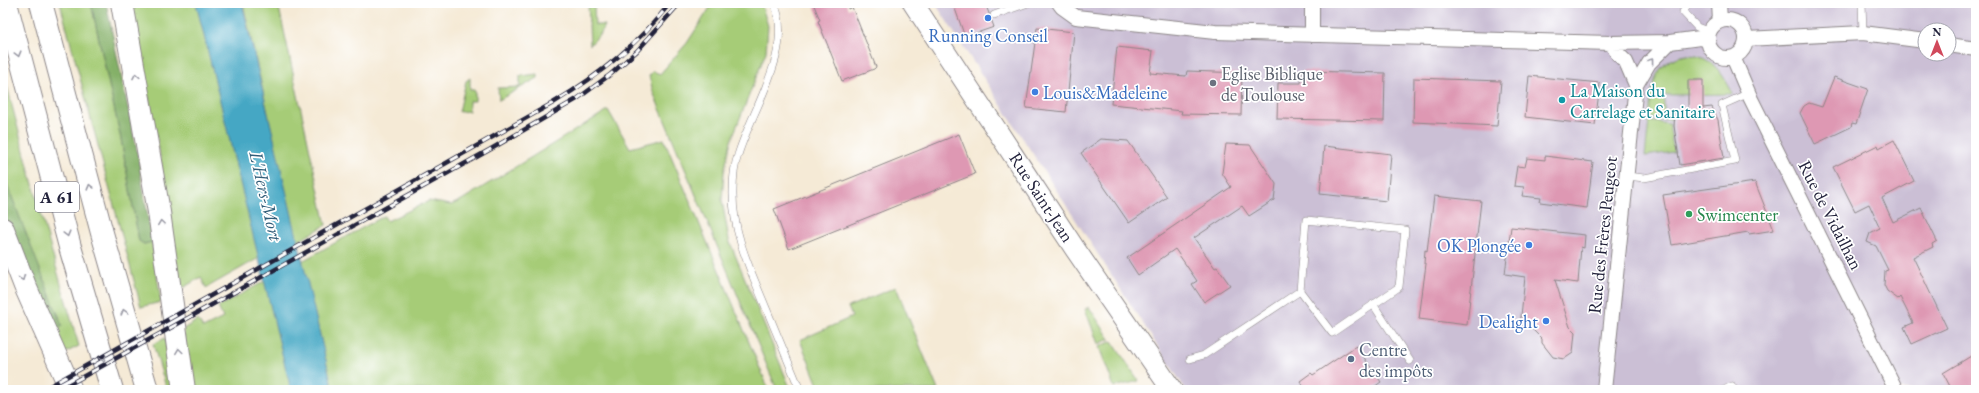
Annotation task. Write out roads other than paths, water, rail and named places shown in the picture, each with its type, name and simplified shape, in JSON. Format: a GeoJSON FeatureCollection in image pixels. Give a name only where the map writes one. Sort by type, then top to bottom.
{"type":"FeatureCollection","features":[{"type":"Feature","properties":{"kind":"highway","name":"A 61"},"geometry":{"type":"LineString","coordinates":[[6,3],[66,232],[112,390]]}},
{"type":"Feature","properties":{"kind":"highway","name":"A 61"},"geometry":{"type":"LineString","coordinates":[[41,3],[102,233],[147,390]]}},
{"type":"Feature","properties":{"kind":"highway"},"geometry":{"type":"LineString","coordinates":[[122,3],[159,212],[184,390]]}},
{"type":"Feature","properties":{"kind":"highway"},"geometry":{"type":"LineString","coordinates":[[3,228],[25,286],[71,390]]}},
{"type":"Feature","properties":{"kind":"street","name":"Rue Saint-Jean"},"geometry":{"type":"LineString","coordinates":[[913,3],[1076,249],[1172,390]]}},
{"type":"Feature","properties":{"kind":"street"},"geometry":{"type":"LineString","coordinates":[[1059,3],[1062,8],[1076,17],[1215,32],[1611,43],[1670,42],[1709,36]]}},
{"type":"Feature","properties":{"kind":"street"},"geometry":{"type":"LineString","coordinates":[[1312,3],[1312,35]]}},
{"type":"Feature","properties":{"kind":"street"},"geometry":{"type":"LineString","coordinates":[[1718,3],[1720,21]]}},
{"type":"Feature","properties":{"kind":"street"},"geometry":{"type":"LineString","coordinates":[[1732,20],[1738,23],[1745,33],[1746,39],[1743,50],[1733,57],[1723,57],[1714,53],[1709,45],[1709,36],[1715,24],[1720,21],[1732,20]]}},
{"type":"Feature","properties":{"kind":"street"},"geometry":{"type":"LineString","coordinates":[[1746,39],[1863,33],[1917,40]]}},
{"type":"Feature","properties":{"kind":"street","name":"Rue des Frères Peugeot"},"geometry":{"type":"LineString","coordinates":[[1604,390],[1636,85],[1649,63],[1670,42]]}},
{"type":"Feature","properties":{"kind":"street","name":"Rue des Frères Peugeot"},"geometry":{"type":"LineString","coordinates":[[1611,43],[1617,53],[1626,62],[1636,85]]}},
{"type":"Feature","properties":{"kind":"street"},"geometry":{"type":"LineString","coordinates":[[1957,46],[1976,49]]}},
{"type":"Feature","properties":{"kind":"street","name":"Rue de Vidailhan"},"geometry":{"type":"LineString","coordinates":[[1733,57],[1749,93],[1896,390]]}},
{"type":"Feature","properties":{"kind":"lane"},"geometry":{"type":"LineString","coordinates":[[774,3],[779,17],[777,50],[767,82],[737,156],[734,176],[733,204],[738,232],[746,259],[800,390]]}},
{"type":"Feature","properties":{"kind":"lane"},"geometry":{"type":"LineString","coordinates":[[994,15],[1028,3]]}},
{"type":"Feature","properties":{"kind":"lane"},"geometry":{"type":"LineString","coordinates":[[1688,3],[1683,12],[1697,27],[1709,36]]}},
{"type":"Feature","properties":{"kind":"lane"},"geometry":{"type":"LineString","coordinates":[[1862,3],[1863,33]]}},
{"type":"Feature","properties":{"kind":"lane"},"geometry":{"type":"LineString","coordinates":[[1627,176],[1644,178],[1735,161],[1722,105],[1749,93]]}},
{"type":"Feature","properties":{"kind":"lane"},"geometry":{"type":"LineString","coordinates":[[1306,220],[1405,230],[1399,287],[1332,332],[1300,292],[1306,220]]}},
{"type":"Feature","properties":{"kind":"lane"},"geometry":{"type":"LineString","coordinates":[[1190,359],[1204,355],[1300,292]]}},
{"type":"Feature","properties":{"kind":"lane"},"geometry":{"type":"LineString","coordinates":[[1373,304],[1410,361]]}},
{"type":"Feature","properties":{"kind":"lane"},"geometry":{"type":"LineString","coordinates":[[1724,390],[1732,386],[1734,390]]}},
{"type":"Feature","properties":{"kind":"water","name":"L'Hers-Mort"},"geometry":{"type":"Polygon","coordinates":[[[196,3],[242,3],[333,390],[291,390],[196,3]]]}},
{"type":"Feature","properties":{"kind":"railway"},"geometry":{"type":"LineString","coordinates":[[43,390],[570,93],[601,71],[631,46],[645,33],[670,3]]}},
{"type":"Feature","properties":{"kind":"railway"},"geometry":{"type":"LineString","coordinates":[[59,390],[491,149],[577,99],[611,74],[637,51],[680,3]]}},
{"type":"Feature","properties":{"kind":"place","name":"Running Conseil"},"geometry":{"type":"Point","coordinates":[988,18]}},
{"type":"Feature","properties":{"kind":"place","name":"Eglise Biblique de Toulouse"},"geometry":{"type":"Point","coordinates":[1213,83]}},
{"type":"Feature","properties":{"kind":"place","name":"Louis&Madeleine"},"geometry":{"type":"Point","coordinates":[1035,92]}},
{"type":"Feature","properties":{"kind":"place","name":"La Maison du Carrelage et Sanitaire"},"geometry":{"type":"Point","coordinates":[1562,100]}},
{"type":"Feature","properties":{"kind":"place","name":"Swimcenter"},"geometry":{"type":"Point","coordinates":[1689,214]}},
{"type":"Feature","properties":{"kind":"place","name":"OK Plongée"},"geometry":{"type":"Point","coordinates":[1529,245]}},
{"type":"Feature","properties":{"kind":"place","name":"Dealight"},"geometry":{"type":"Point","coordinates":[1546,321]}},
{"type":"Feature","properties":{"kind":"place","name":"Centre des impôts"},"geometry":{"type":"Point","coordinates":[1351,359]}}]}
